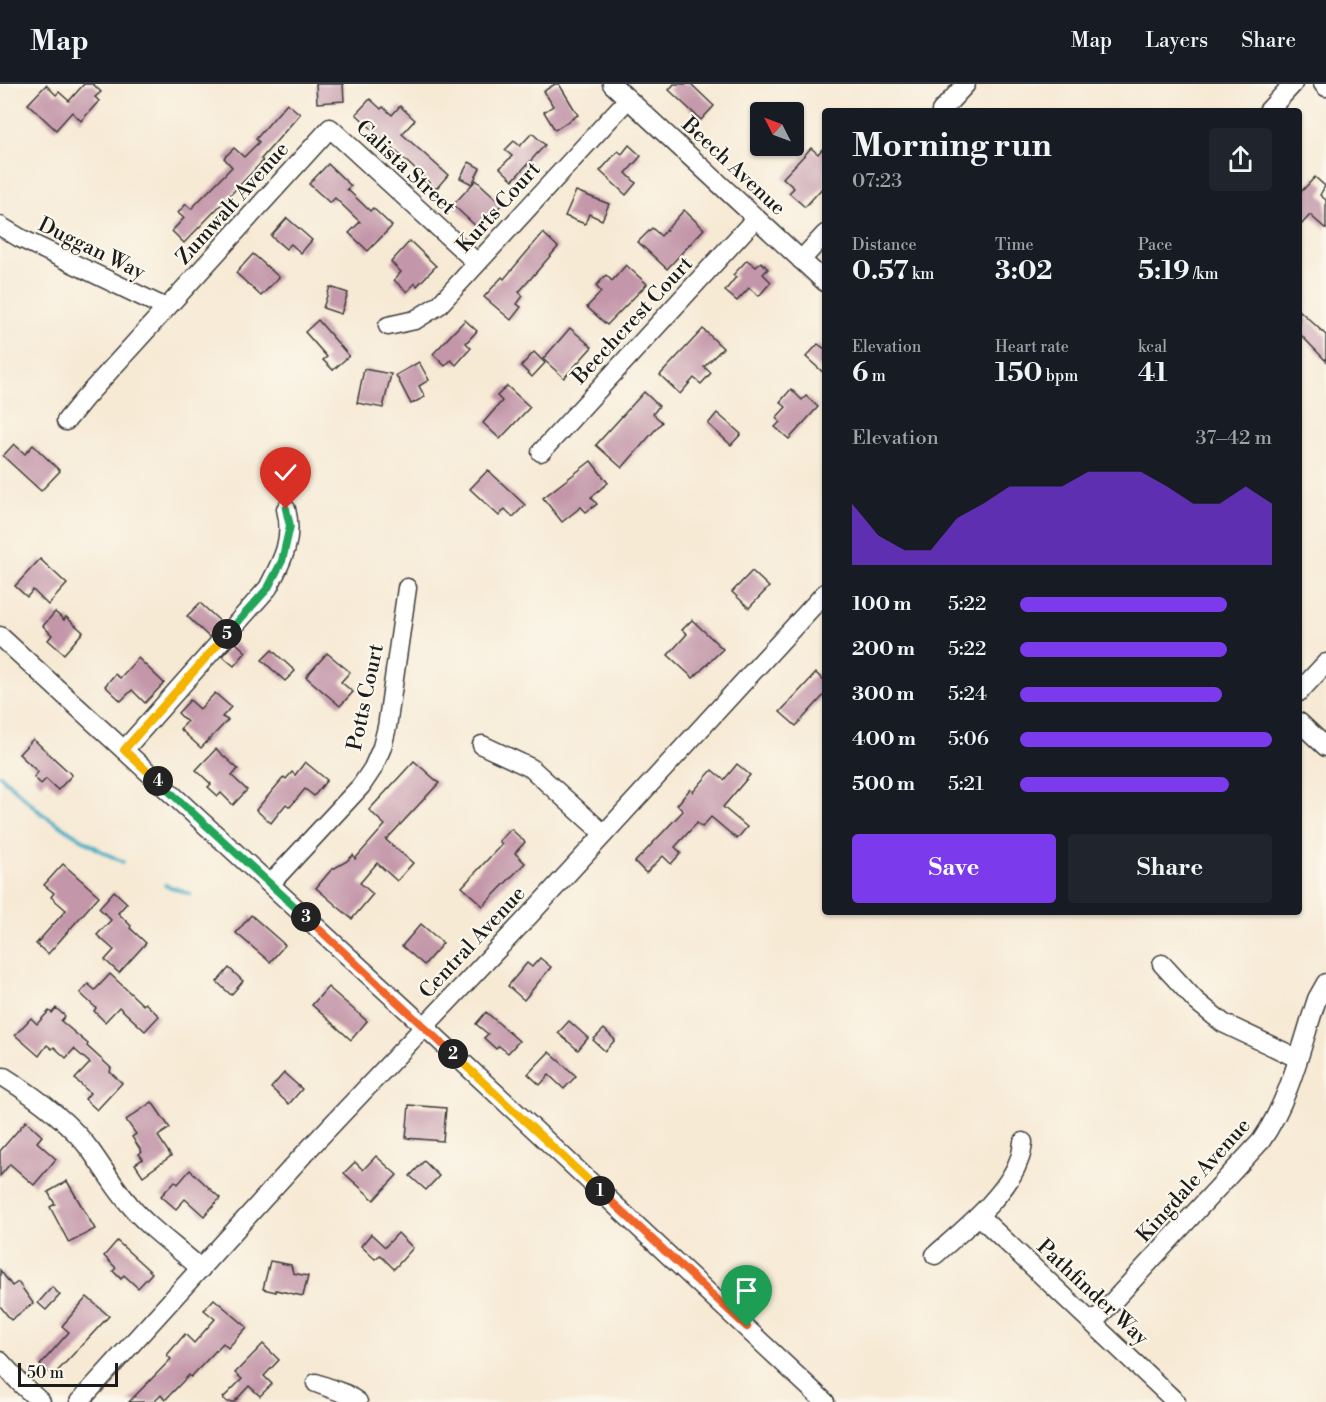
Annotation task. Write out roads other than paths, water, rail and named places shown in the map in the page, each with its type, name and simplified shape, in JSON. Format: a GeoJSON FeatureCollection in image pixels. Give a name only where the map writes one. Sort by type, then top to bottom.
{"type":"FeatureCollection","features":[{"type":"Feature","properties":{"kind":"street","name":"Beech Avenue"},"geometry":{"type":"LineString","coordinates":[[612,84],[822,279]]}},
{"type":"Feature","properties":{"kind":"street"},"geometry":{"type":"LineString","coordinates":[[944,108],[966,84]]}},
{"type":"Feature","properties":{"kind":"street"},"geometry":{"type":"LineString","coordinates":[[1271,108],[1293,84]]}},
{"type":"Feature","properties":{"kind":"street","name":"Kurts Court"},"geometry":{"type":"LineString","coordinates":[[388,326],[406,323],[432,311],[628,99]]}},
{"type":"Feature","properties":{"kind":"street","name":"Calista Street"},"geometry":{"type":"LineString","coordinates":[[330,128],[477,263]]}},
{"type":"Feature","properties":{"kind":"street","name":"Zumwalt Avenue"},"geometry":{"type":"LineString","coordinates":[[66,421],[330,128]]}},
{"type":"Feature","properties":{"kind":"street","name":"Beechcrest Court"},"geometry":{"type":"LineString","coordinates":[[542,452],[756,218]]}},
{"type":"Feature","properties":{"kind":"street","name":"Duggan Way"},"geometry":{"type":"LineString","coordinates":[[0,226],[20,238],[166,308]]}},
{"type":"Feature","properties":{"kind":"street"},"geometry":{"type":"LineString","coordinates":[[801,260],[822,237]]}},
{"type":"Feature","properties":{"kind":"street"},"geometry":{"type":"LineString","coordinates":[[124,750],[268,588],[282,561],[290,526],[286,509]]}},
{"type":"Feature","properties":{"kind":"street","name":"Potts Court"},"geometry":{"type":"LineString","coordinates":[[270,884],[361,786],[373,768],[387,727],[407,588]]}},
{"type":"Feature","properties":{"kind":"street","name":"Central Avenue"},"geometry":{"type":"LineString","coordinates":[[79,1402],[306,1152],[604,834],[822,596]]}},
{"type":"Feature","properties":{"kind":"street"},"geometry":{"type":"LineString","coordinates":[[0,636],[424,1026],[825,1402]]}},
{"type":"Feature","properties":{"kind":"street"},"geometry":{"type":"LineString","coordinates":[[1302,689],[1326,663]]}},
{"type":"Feature","properties":{"kind":"street"},"geometry":{"type":"LineString","coordinates":[[1302,725],[1326,747]]}},
{"type":"Feature","properties":{"kind":"street"},"geometry":{"type":"LineString","coordinates":[[482,745],[531,768],[604,834]]}},
{"type":"Feature","properties":{"kind":"street"},"geometry":{"type":"LineString","coordinates":[[1161,963],[1197,1001],[1223,1023],[1298,1058]]}},
{"type":"Feature","properties":{"kind":"street","name":"Kingdale Avenue"},"geometry":{"type":"LineString","coordinates":[[1093,1323],[1261,1140],[1281,1106],[1317,999],[1326,983]]}},
{"type":"Feature","properties":{"kind":"street"},"geometry":{"type":"LineString","coordinates":[[4,1077],[75,1132],[128,1204],[146,1224],[201,1269]]}},
{"type":"Feature","properties":{"kind":"street"},"geometry":{"type":"LineString","coordinates":[[935,1255],[979,1216],[1011,1178],[1020,1160],[1023,1142]]}},
{"type":"Feature","properties":{"kind":"street","name":"Pathfinder Way"},"geometry":{"type":"LineString","coordinates":[[979,1216],[1176,1402]]}},
{"type":"Feature","properties":{"kind":"street"},"geometry":{"type":"LineString","coordinates":[[0,1361],[41,1402]]}},
{"type":"Feature","properties":{"kind":"street"},"geometry":{"type":"LineString","coordinates":[[316,1383],[346,1394],[358,1402]]}},
{"type":"Feature","properties":{"kind":"waterway"},"geometry":{"type":"LineString","coordinates":[[0,775],[42,814],[123,862]]}},
{"type":"Feature","properties":{"kind":"waterway"},"geometry":{"type":"LineString","coordinates":[[165,885],[190,894]]}}]}
